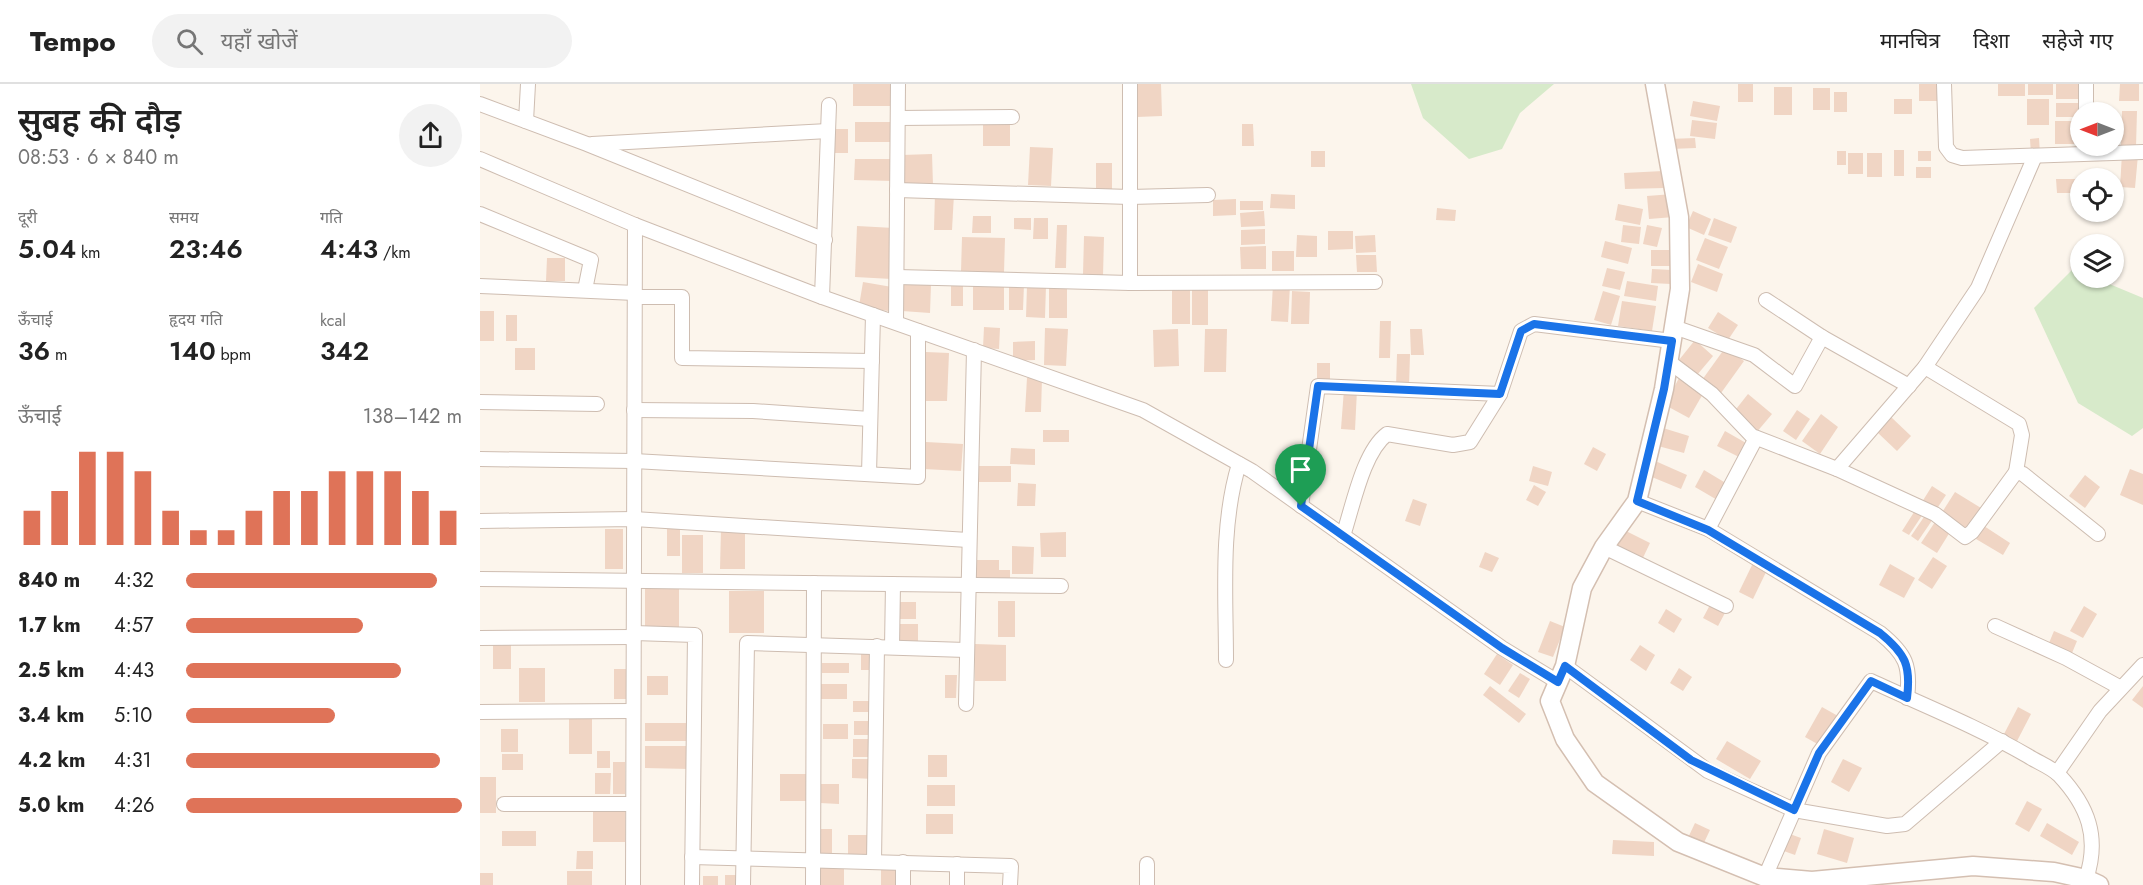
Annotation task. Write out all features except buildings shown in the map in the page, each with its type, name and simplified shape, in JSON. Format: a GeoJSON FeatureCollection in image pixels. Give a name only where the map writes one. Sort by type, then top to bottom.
{"type":"FeatureCollection","features":[{"type":"Feature","properties":{"kind":"street"},"geometry":{"type":"LineString","coordinates":[[526,121],[528,84]]}},
{"type":"Feature","properties":{"kind":"street"},"geometry":{"type":"LineString","coordinates":[[896,322],[898,84]]}},
{"type":"Feature","properties":{"kind":"street"},"geometry":{"type":"LineString","coordinates":[[1130,84],[1130,283]]}},
{"type":"Feature","properties":{"kind":"street"},"geometry":{"type":"LineString","coordinates":[[1655,84],[1678,218],[1680,289],[1668,362],[1637,501],[1604,548],[1582,588],[1561,674],[1550,701],[1565,739],[1595,783],[1678,842],[1765,877],[1812,881],[1973,866],[2093,882],[2093,857],[2088,817],[2082,804],[2057,773],[2002,741],[1871,681],[1819,753],[1765,877]]}},
{"type":"Feature","properties":{"kind":"street"},"geometry":{"type":"LineString","coordinates":[[1944,84],[1946,147],[1952,155],[1962,158],[2035,156],[2070,152]]}},
{"type":"Feature","properties":{"kind":"street"},"geometry":{"type":"LineString","coordinates":[[2086,84],[2086,102]]}},
{"type":"Feature","properties":{"kind":"street"},"geometry":{"type":"LineString","coordinates":[[480,104],[587,144],[825,240]]}},
{"type":"Feature","properties":{"kind":"street"},"geometry":{"type":"LineString","coordinates":[[822,297],[829,105]]}},
{"type":"Feature","properties":{"kind":"street"},"geometry":{"type":"LineString","coordinates":[[898,118],[1011,117]]}},
{"type":"Feature","properties":{"kind":"street"},"geometry":{"type":"LineString","coordinates":[[587,144],[828,131]]}},
{"type":"Feature","properties":{"kind":"street"},"geometry":{"type":"LineString","coordinates":[[2124,151],[2143,152]]}},
{"type":"Feature","properties":{"kind":"street"},"geometry":{"type":"LineString","coordinates":[[1837,469],[1925,368],[1978,288],[2035,156]]}},
{"type":"Feature","properties":{"kind":"street"},"geometry":{"type":"LineString","coordinates":[[480,159],[635,225],[822,297],[1143,410],[1239,464],[1502,648],[1561,674],[1691,760],[1794,810],[1887,826],[1905,824],[2002,741]]}},
{"type":"Feature","properties":{"kind":"street"},"geometry":{"type":"LineString","coordinates":[[897,190],[1130,197],[1208,195]]}},
{"type":"Feature","properties":{"kind":"street"},"geometry":{"type":"LineString","coordinates":[[480,214],[591,260],[585,290]]}},
{"type":"Feature","properties":{"kind":"street"},"geometry":{"type":"LineString","coordinates":[[633,885],[635,225]]}},
{"type":"Feature","properties":{"kind":"street"},"geometry":{"type":"LineString","coordinates":[[897,277],[1130,283],[1375,282]]}},
{"type":"Feature","properties":{"kind":"street"},"geometry":{"type":"LineString","coordinates":[[480,286],[681,297],[682,358],[872,362]]}},
{"type":"Feature","properties":{"kind":"street"},"geometry":{"type":"LineString","coordinates":[[1766,300],[1822,337],[1909,386]]}},
{"type":"Feature","properties":{"kind":"street"},"geometry":{"type":"LineString","coordinates":[[868,474],[873,315]]}},
{"type":"Feature","properties":{"kind":"street"},"geometry":{"type":"LineString","coordinates":[[1343,536],[1370,455],[1377,441],[1387,434],[1453,444],[1470,442],[1500,394],[1521,331],[1534,324],[1673,334],[1754,355],[1795,386],[1822,337]]}},
{"type":"Feature","properties":{"kind":"street"},"geometry":{"type":"LineString","coordinates":[[480,459],[634,461],[918,477],[918,331]]}},
{"type":"Feature","properties":{"kind":"street"},"geometry":{"type":"LineString","coordinates":[[966,704],[974,350]]}},
{"type":"Feature","properties":{"kind":"street"},"geometry":{"type":"LineString","coordinates":[[1668,362],[1712,394],[1756,438],[1837,469],[1935,514],[1965,537],[1972,532],[2016,472],[2022,435],[2019,424],[1925,368]]}},
{"type":"Feature","properties":{"kind":"street"},"geometry":{"type":"LineString","coordinates":[[1301,506],[1318,386],[1500,394]]}},
{"type":"Feature","properties":{"kind":"street"},"geometry":{"type":"LineString","coordinates":[[480,402],[597,405]]}},
{"type":"Feature","properties":{"kind":"street"},"geometry":{"type":"LineString","coordinates":[[634,410],[753,411],[870,419]]}},
{"type":"Feature","properties":{"kind":"street"},"geometry":{"type":"LineString","coordinates":[[1708,530],[1756,438]]}},
{"type":"Feature","properties":{"kind":"street"},"geometry":{"type":"LineString","coordinates":[[1226,660],[1228,535],[1233,483],[1239,464]]}},
{"type":"Feature","properties":{"kind":"street"},"geometry":{"type":"LineString","coordinates":[[2016,472],[2023,474],[2098,534]]}},
{"type":"Feature","properties":{"kind":"street"},"geometry":{"type":"LineString","coordinates":[[1637,501],[1708,530],[1880,633],[1899,649],[1910,674],[1907,698]]}},
{"type":"Feature","properties":{"kind":"street"},"geometry":{"type":"LineString","coordinates":[[480,521],[634,519],[968,540]]}},
{"type":"Feature","properties":{"kind":"street"},"geometry":{"type":"LineString","coordinates":[[1604,548],[1726,606]]}},
{"type":"Feature","properties":{"kind":"street"},"geometry":{"type":"LineString","coordinates":[[480,579],[1061,586]]}},
{"type":"Feature","properties":{"kind":"street"},"geometry":{"type":"LineString","coordinates":[[813,885],[814,583]]}},
{"type":"Feature","properties":{"kind":"street"},"geometry":{"type":"LineString","coordinates":[[891,647],[893,584]]}},
{"type":"Feature","properties":{"kind":"street"},"geometry":{"type":"LineString","coordinates":[[1995,626],[2057,654],[2121,688]]}},
{"type":"Feature","properties":{"kind":"street"},"geometry":{"type":"LineString","coordinates":[[480,638],[695,635],[692,885]]}},
{"type":"Feature","properties":{"kind":"street"},"geometry":{"type":"LineString","coordinates":[[743,885],[747,643],[966,650]]}},
{"type":"Feature","properties":{"kind":"street"},"geometry":{"type":"LineString","coordinates":[[874,862],[877,646]]}},
{"type":"Feature","properties":{"kind":"street"},"geometry":{"type":"LineString","coordinates":[[2057,773],[2100,711],[2143,665]]}},
{"type":"Feature","properties":{"kind":"street"},"geometry":{"type":"LineString","coordinates":[[480,712],[633,711]]}},
{"type":"Feature","properties":{"kind":"street"},"geometry":{"type":"LineString","coordinates":[[504,804],[633,804]]}},
{"type":"Feature","properties":{"kind":"street"},"geometry":{"type":"LineString","coordinates":[[692,857],[1011,866],[1010,885]]}},
{"type":"Feature","properties":{"kind":"street"},"geometry":{"type":"LineString","coordinates":[[903,862],[903,885]]}},
{"type":"Feature","properties":{"kind":"street"},"geometry":{"type":"LineString","coordinates":[[957,864],[957,885]]}},
{"type":"Feature","properties":{"kind":"street"},"geometry":{"type":"LineString","coordinates":[[1147,885],[1148,864]]}},
{"type":"Feature","properties":{"kind":"green space"},"geometry":{"type":"Polygon","coordinates":[[[1411,84],[1554,84],[1520,113],[1502,149],[1469,159],[1423,118],[1411,84]]]}},
{"type":"Feature","properties":{"kind":"green space"},"geometry":{"type":"Polygon","coordinates":[[[2070,272],[2070,288],[2119,288],[2143,298],[2143,428],[2132,436],[2078,403],[2034,308],[2070,272]]]}},
{"type":"Feature","properties":{"kind":"route"},"geometry":{"type":"LineString","coordinates":[[1534,324],[1672,341],[1664,389],[1637,501],[1708,530],[1880,633],[1899,649],[1910,674],[1907,698],[1871,681],[1819,753],[1794,810],[1708,771],[1565,666],[1558,682],[1502,648],[1301,506],[1318,386],[1500,394],[1521,331],[1534,324]]}}]}
